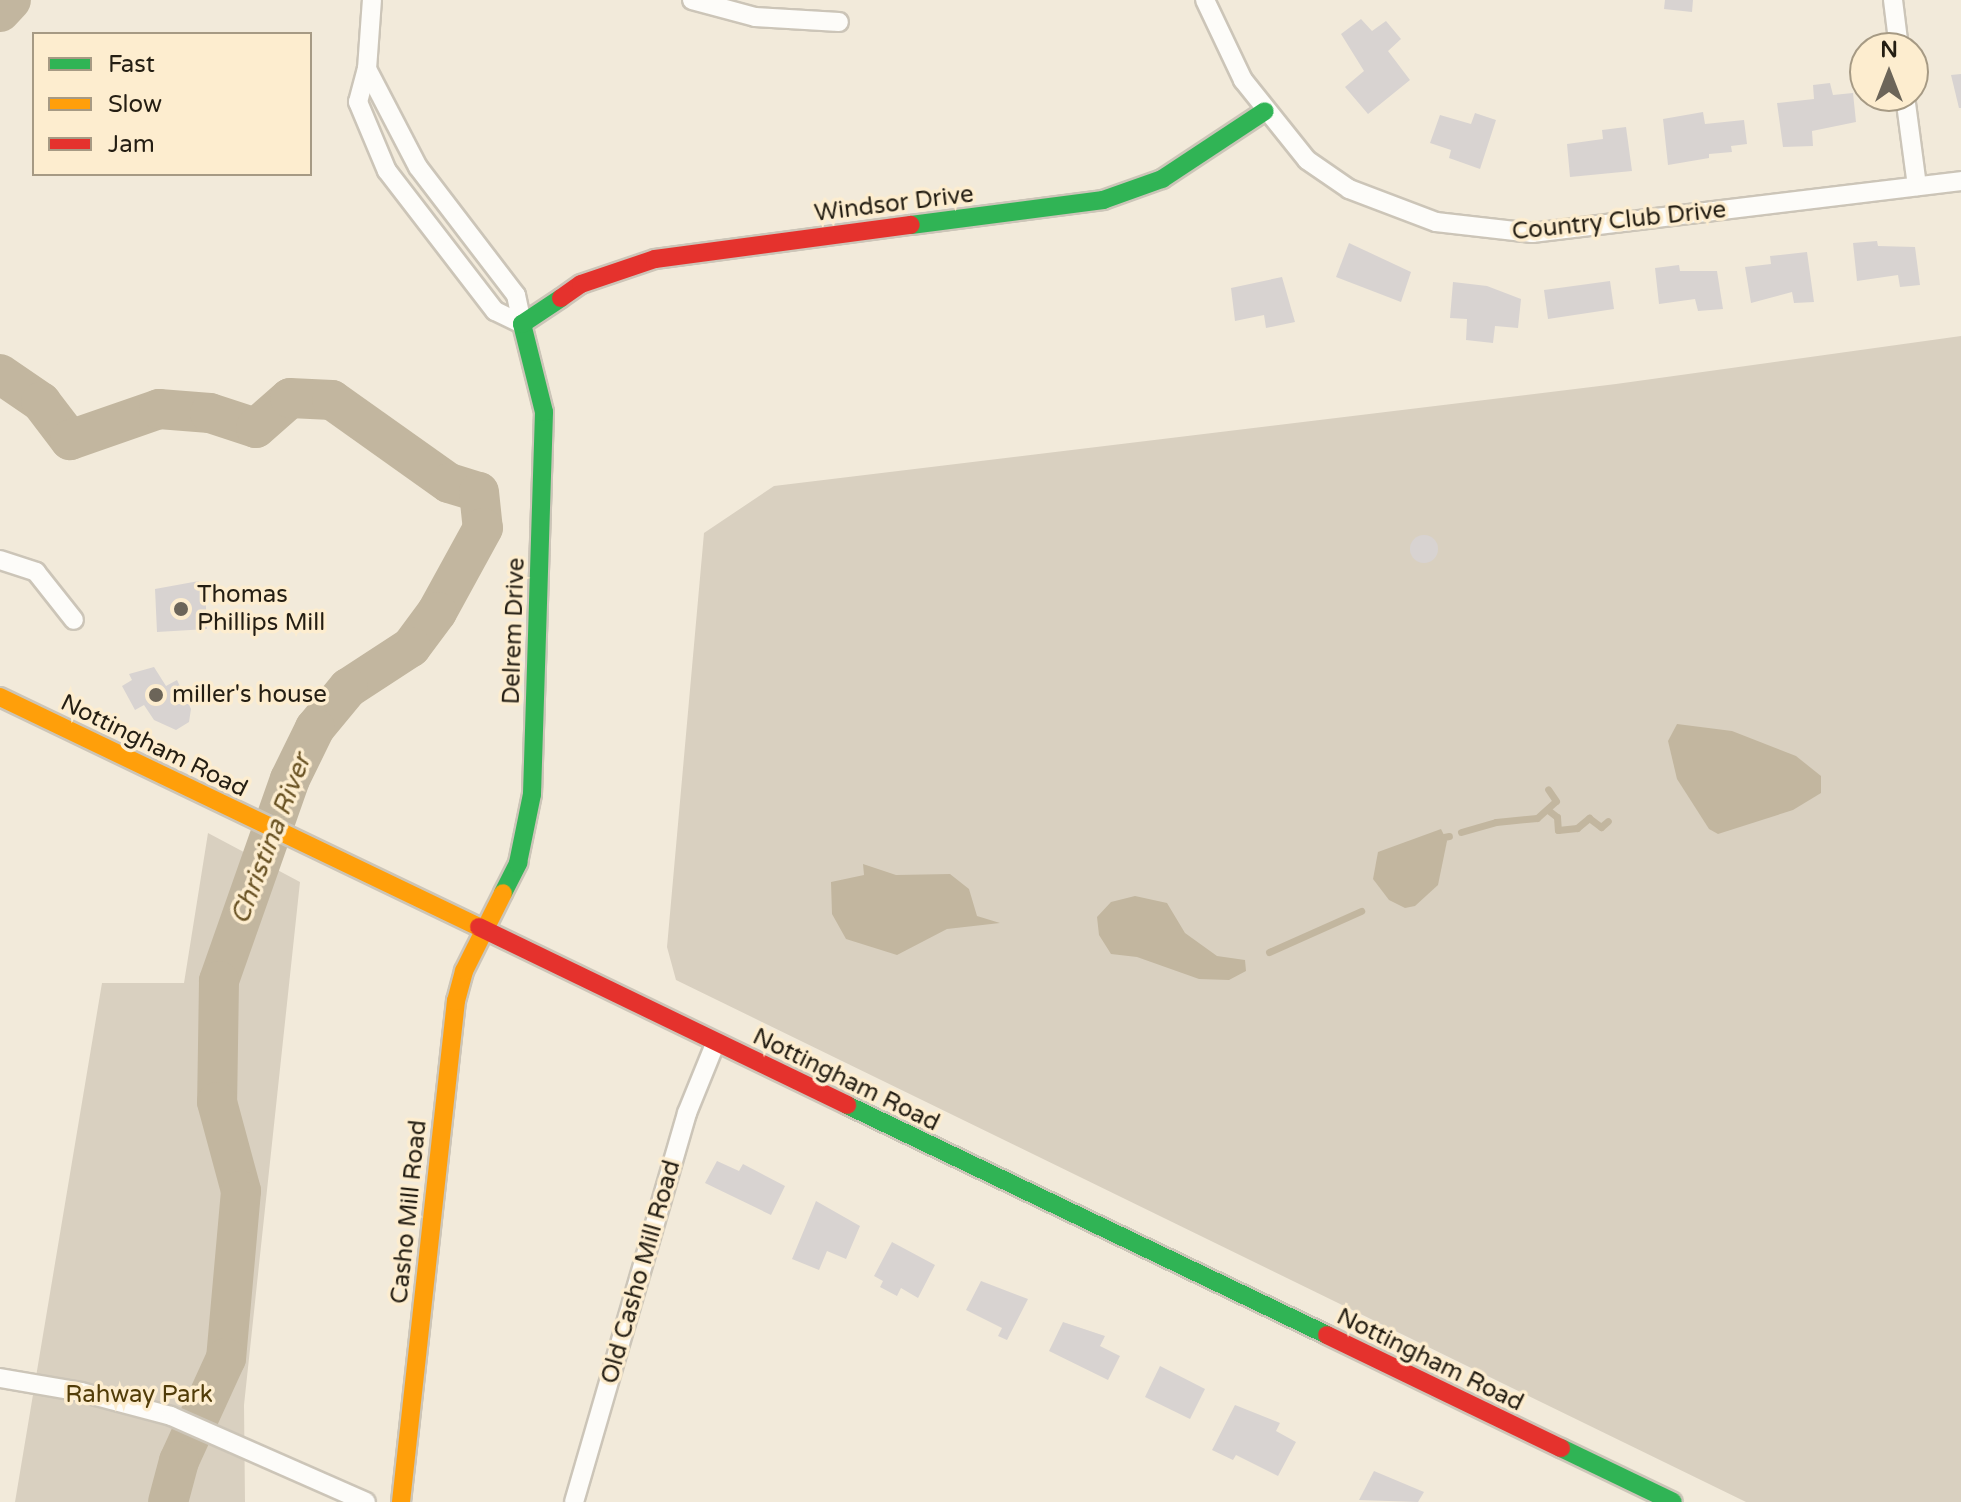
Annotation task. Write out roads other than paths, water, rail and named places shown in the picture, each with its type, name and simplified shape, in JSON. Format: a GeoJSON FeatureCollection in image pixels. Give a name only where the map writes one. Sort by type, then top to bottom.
{"type":"FeatureCollection","features":[{"type":"Feature","properties":{"kind":"street"},"geometry":{"type":"LineString","coordinates":[[372,0],[367,69],[358,102],[387,171],[495,311],[522,324]]}},
{"type":"Feature","properties":{"kind":"street"},"geometry":{"type":"LineString","coordinates":[[692,0],[755,17],[839,22]]}},
{"type":"Feature","properties":{"kind":"street","name":"Country Club Drive"},"geometry":{"type":"LineString","coordinates":[[1205,0],[1228,56],[1265,111],[1307,160],[1349,189],[1403,212],[1468,230],[1571,230],[1961,181]]}},
{"type":"Feature","properties":{"kind":"street"},"geometry":{"type":"LineString","coordinates":[[1893,0],[1897,32]]}},
{"type":"Feature","properties":{"kind":"street","name":"Delrem Drive"},"geometry":{"type":"LineString","coordinates":[[367,69],[412,158],[516,295],[535,360],[544,412],[532,794],[518,863],[485,934]]}},
{"type":"Feature","properties":{"kind":"street","name":"Windsor Drive"},"geometry":{"type":"LineString","coordinates":[[522,324],[591,279],[655,259],[1103,200],[1162,179],[1265,111]]}},
{"type":"Feature","properties":{"kind":"street"},"geometry":{"type":"LineString","coordinates":[[1907,112],[1917,186]]}},
{"type":"Feature","properties":{"kind":"street"},"geometry":{"type":"LineString","coordinates":[[0,560],[36,572],[74,620]]}},
{"type":"Feature","properties":{"kind":"street","name":"Nottingham Road"},"geometry":{"type":"LineString","coordinates":[[0,697],[485,934],[1673,1502]]}},
{"type":"Feature","properties":{"kind":"street","name":"Casho Mill Road"},"geometry":{"type":"LineString","coordinates":[[401,1502],[453,1017],[464,971],[485,934]]}},
{"type":"Feature","properties":{"kind":"street","name":"Old Casho Mill Road"},"geometry":{"type":"LineString","coordinates":[[574,1502],[687,1113],[715,1044]]}},
{"type":"Feature","properties":{"kind":"street"},"geometry":{"type":"LineString","coordinates":[[0,1378],[81,1392],[171,1416],[366,1502]]}},
{"type":"Feature","properties":{"kind":"waterway","name":"Christina River"},"geometry":{"type":"LineString","coordinates":[[0,12],[11,0]]}},
{"type":"Feature","properties":{"kind":"waterway","name":"Christina River"},"geometry":{"type":"LineString","coordinates":[[0,374],[41,402],[70,440],[159,409],[210,413],[256,428],[290,398],[332,400],[449,483],[479,492],[483,528],[437,612],[411,647],[348,688],[315,728],[290,779],[219,981],[217,1102],[241,1191],[226,1358],[179,1461],[168,1502]]}},
{"type":"Feature","properties":{"kind":"waterway"},"geometry":{"type":"LineString","coordinates":[[1461,832],[1496,822],[1537,818],[1556,801],[1548,789]]}},
{"type":"Feature","properties":{"kind":"waterway"},"geometry":{"type":"LineString","coordinates":[[1548,810],[1557,817],[1558,830],[1577,828],[1589,818],[1601,827],[1608,821]]}},
{"type":"Feature","properties":{"kind":"waterway"},"geometry":{"type":"LineString","coordinates":[[1444,837],[1449,836]]}},
{"type":"Feature","properties":{"kind":"waterway"},"geometry":{"type":"LineString","coordinates":[[1269,952],[1361,911]]}},
{"type":"Feature","properties":{"kind":"place","name":"Thomas Phillips Mill"},"geometry":{"type":"Point","coordinates":[181,609]}},
{"type":"Feature","properties":{"kind":"place","name":"miller's house"},"geometry":{"type":"Point","coordinates":[156,695]}},
{"type":"Feature","properties":{"kind":"park label","name":"Rahway Park"},"geometry":{"type":"Point","coordinates":[139,1395]}}]}
